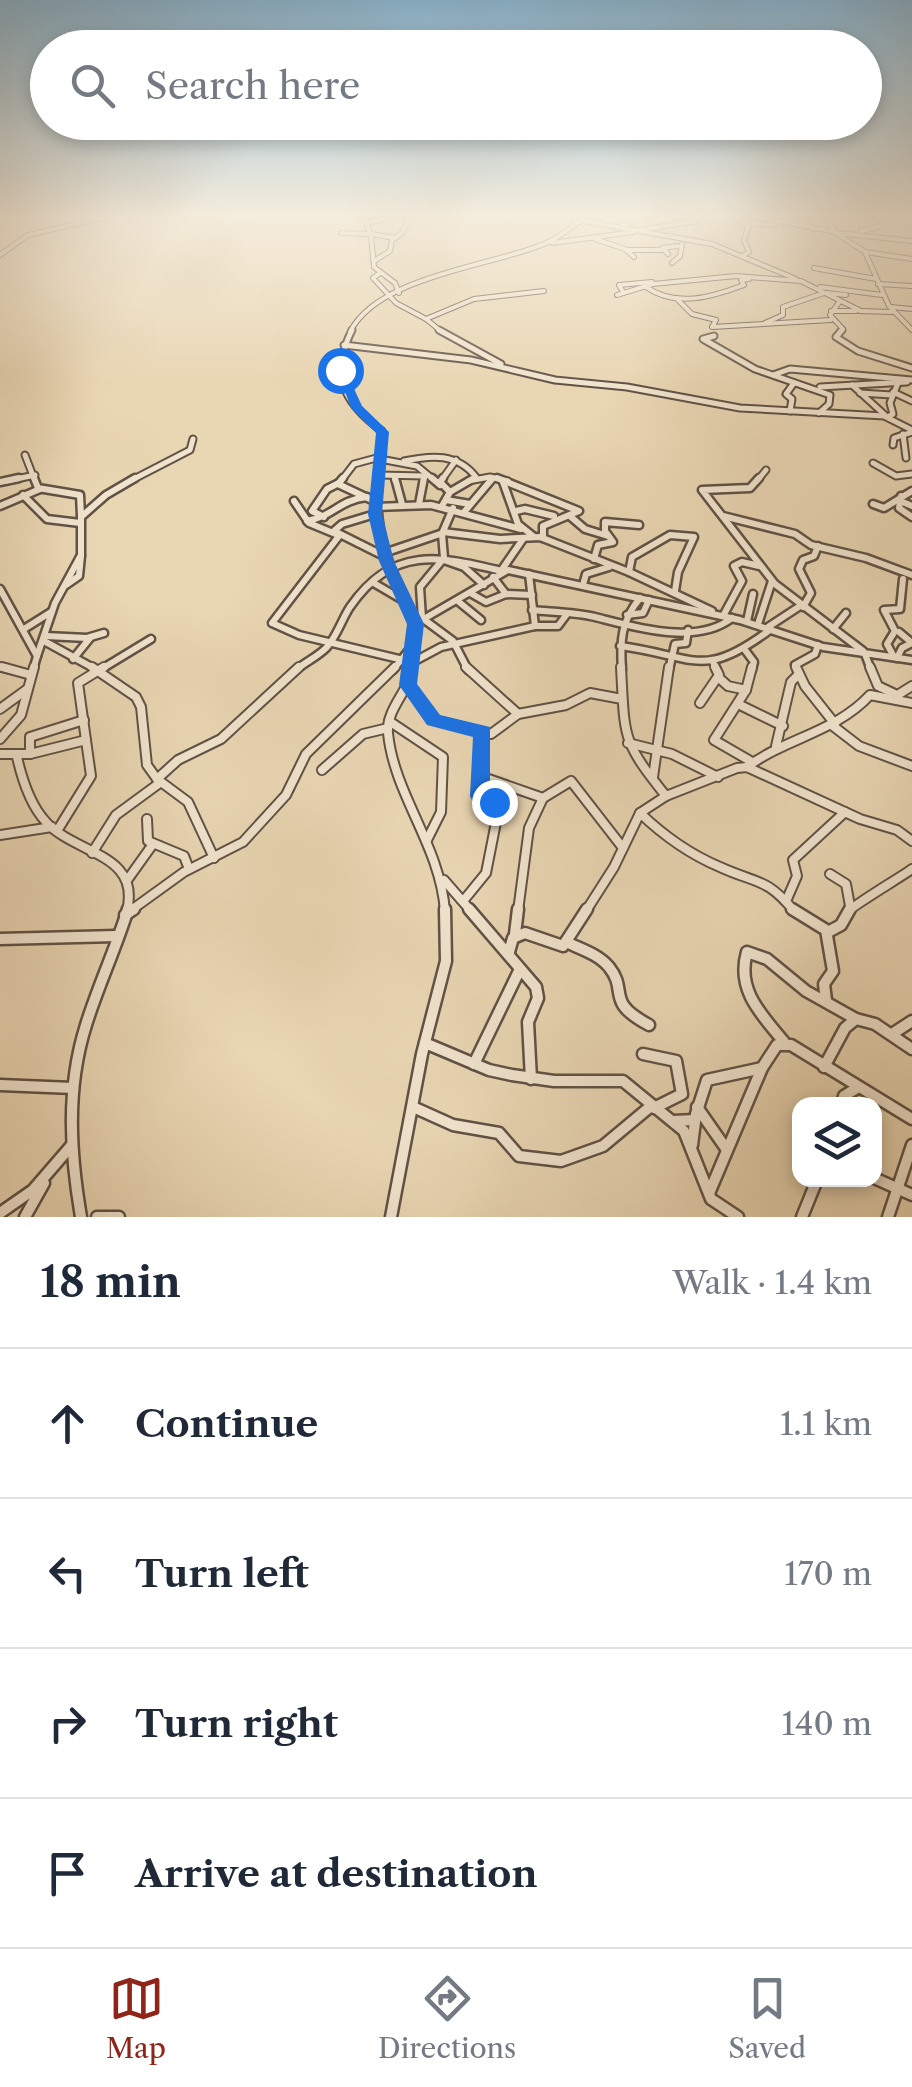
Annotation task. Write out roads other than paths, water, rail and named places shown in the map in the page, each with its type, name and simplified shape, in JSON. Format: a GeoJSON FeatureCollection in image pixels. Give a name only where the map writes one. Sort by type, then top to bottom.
{"type":"FeatureCollection","features":[{"type":"Feature","properties":{"kind":"street"},"geometry":{"type":"LineString","coordinates":[[451,271],[377,302],[354,324],[338,360],[344,387],[359,411],[382,430],[375,508],[385,555],[403,600],[419,621],[455,644],[465,666],[518,714]]}},
{"type":"Feature","properties":{"kind":"street"},"geometry":{"type":"LineString","coordinates":[[775,271],[861,311]]}},
{"type":"Feature","properties":{"kind":"street"},"geometry":{"type":"LineString","coordinates":[[827,271],[912,286]]}},
{"type":"Feature","properties":{"kind":"street"},"geometry":{"type":"LineString","coordinates":[[873,271],[882,296],[912,330]]}},
{"type":"Feature","properties":{"kind":"street"},"geometry":{"type":"LineString","coordinates":[[399,292],[395,283],[380,273],[374,276],[374,281],[406,311],[511,369]]}},
{"type":"Feature","properties":{"kind":"street"},"geometry":{"type":"LineString","coordinates":[[617,295],[656,284],[722,276],[797,280]]}},
{"type":"Feature","properties":{"kind":"street"},"geometry":{"type":"LineString","coordinates":[[831,320],[832,309],[853,291],[860,278]]}},
{"type":"Feature","properties":{"kind":"street"},"geometry":{"type":"LineString","coordinates":[[646,287],[656,295],[676,298],[725,293],[744,285],[742,280],[756,279]]}},
{"type":"Feature","properties":{"kind":"street"},"geometry":{"type":"LineString","coordinates":[[624,293],[619,286],[643,281],[656,284]]}},
{"type":"Feature","properties":{"kind":"street"},"geometry":{"type":"LineString","coordinates":[[814,286],[882,296]]}},
{"type":"Feature","properties":{"kind":"street"},"geometry":{"type":"LineString","coordinates":[[426,319],[474,299],[544,291]]}},
{"type":"Feature","properties":{"kind":"street"},"geometry":{"type":"LineString","coordinates":[[765,323],[767,318],[784,315],[780,311],[783,307],[826,293],[846,295]]}},
{"type":"Feature","properties":{"kind":"street"},"geometry":{"type":"LineString","coordinates":[[676,298],[693,314],[716,320],[712,326],[716,329],[831,320],[843,329],[836,336],[857,350],[912,368]]}},
{"type":"Feature","properties":{"kind":"street"},"geometry":{"type":"LineString","coordinates":[[832,309],[912,310]]}},
{"type":"Feature","properties":{"kind":"street"},"geometry":{"type":"LineString","coordinates":[[714,336],[703,339],[772,375],[831,396],[829,404],[818,414]]}},
{"type":"Feature","properties":{"kind":"street"},"geometry":{"type":"LineString","coordinates":[[344,345],[460,358],[555,380],[627,387],[696,402],[818,414],[887,416],[894,410],[890,404],[898,383]]}},
{"type":"Feature","properties":{"kind":"street"},"geometry":{"type":"LineString","coordinates":[[772,375],[792,369],[912,381]]}},
{"type":"Feature","properties":{"kind":"street"},"geometry":{"type":"LineString","coordinates":[[853,386],[858,378]]}},
{"type":"Feature","properties":{"kind":"street"},"geometry":{"type":"LineString","coordinates":[[809,387],[912,381]]}},
{"type":"Feature","properties":{"kind":"street"},"geometry":{"type":"LineString","coordinates":[[790,411],[792,398],[786,394],[794,382]]}},
{"type":"Feature","properties":{"kind":"street"},"geometry":{"type":"LineString","coordinates":[[860,393],[878,384]]}},
{"type":"Feature","properties":{"kind":"street"},"geometry":{"type":"LineString","coordinates":[[853,386],[866,401],[912,431]]}},
{"type":"Feature","properties":{"kind":"street"},"geometry":{"type":"LineString","coordinates":[[860,393],[893,393],[912,401]]}},
{"type":"Feature","properties":{"kind":"street"},"geometry":{"type":"LineString","coordinates":[[866,401],[868,410],[878,416]]}},
{"type":"Feature","properties":{"kind":"street"},"geometry":{"type":"LineString","coordinates":[[893,445],[892,439],[912,431]]}},
{"type":"Feature","properties":{"kind":"street"},"geometry":{"type":"LineString","coordinates":[[902,434],[907,443],[902,449],[906,458]]}},
{"type":"Feature","properties":{"kind":"street"},"geometry":{"type":"LineString","coordinates":[[23,495],[32,509],[52,524],[80,520],[110,488],[148,474],[190,450],[193,439]]}},
{"type":"Feature","properties":{"kind":"street"},"geometry":{"type":"LineString","coordinates":[[25,455],[40,489]]}},
{"type":"Feature","properties":{"kind":"street"},"geometry":{"type":"LineString","coordinates":[[326,518],[312,511],[354,464],[380,458],[404,461],[430,456],[456,460],[469,466],[476,477]]}},
{"type":"Feature","properties":{"kind":"street"},"geometry":{"type":"LineString","coordinates":[[440,484],[456,460]]}},
{"type":"Feature","properties":{"kind":"street"},"geometry":{"type":"LineString","coordinates":[[404,461],[450,492]]}},
{"type":"Feature","properties":{"kind":"street"},"geometry":{"type":"LineString","coordinates":[[873,463],[896,476],[910,474]]}},
{"type":"Feature","properties":{"kind":"street"},"geometry":{"type":"LineString","coordinates":[[766,470],[750,488],[702,489],[772,581],[865,653],[878,686],[894,697]]}},
{"type":"Feature","properties":{"kind":"street"},"geometry":{"type":"LineString","coordinates":[[910,474],[904,477],[912,483]]}},
{"type":"Feature","properties":{"kind":"street"},"geometry":{"type":"LineString","coordinates":[[0,482],[35,475]]}},
{"type":"Feature","properties":{"kind":"street"},"geometry":{"type":"LineString","coordinates":[[378,475],[427,475]]}},
{"type":"Feature","properties":{"kind":"street"},"geometry":{"type":"LineString","coordinates":[[394,475],[402,504]]}},
{"type":"Feature","properties":{"kind":"street"},"geometry":{"type":"LineString","coordinates":[[419,504],[427,475]]}},
{"type":"Feature","properties":{"kind":"street"},"geometry":{"type":"LineString","coordinates":[[444,503],[450,492],[476,477],[536,491],[580,511],[570,517]]}},
{"type":"Feature","properties":{"kind":"street"},"geometry":{"type":"LineString","coordinates":[[444,503],[467,508],[492,479]]}},
{"type":"Feature","properties":{"kind":"street"},"geometry":{"type":"LineString","coordinates":[[504,482],[522,528]]}},
{"type":"Feature","properties":{"kind":"street"},"geometry":{"type":"LineString","coordinates":[[340,484],[367,497],[375,508]]}},
{"type":"Feature","properties":{"kind":"street"},"geometry":{"type":"LineString","coordinates":[[340,484],[343,500]]}},
{"type":"Feature","properties":{"kind":"street"},"geometry":{"type":"LineString","coordinates":[[0,506],[40,489],[80,494],[79,576],[65,585],[52,612],[21,715],[2,734]]}},
{"type":"Feature","properties":{"kind":"street"},"geometry":{"type":"LineString","coordinates":[[872,504],[884,508],[912,491]]}},
{"type":"Feature","properties":{"kind":"street"},"geometry":{"type":"LineString","coordinates":[[307,520],[326,518],[343,500],[367,497]]}},
{"type":"Feature","properties":{"kind":"street"},"geometry":{"type":"LineString","coordinates":[[900,498],[912,506]]}},
{"type":"Feature","properties":{"kind":"street"},"geometry":{"type":"LineString","coordinates":[[900,498],[899,508],[912,518]]}},
{"type":"Feature","properties":{"kind":"street"},"geometry":{"type":"LineString","coordinates":[[294,501],[307,520],[385,555],[443,532],[543,538],[724,616]]}},
{"type":"Feature","properties":{"kind":"street"},"geometry":{"type":"LineString","coordinates":[[338,536],[335,530],[342,524],[375,508],[444,503],[467,508],[486,521],[522,528],[534,537]]}},
{"type":"Feature","properties":{"kind":"street"},"geometry":{"type":"LineString","coordinates":[[453,508],[443,532],[443,558],[420,586],[419,621],[408,685],[388,724],[394,763],[444,879],[509,952],[538,994],[528,1022],[531,1078]]}},
{"type":"Feature","properties":{"kind":"street"},"geometry":{"type":"LineString","coordinates":[[516,511],[570,517],[585,529],[608,536]]}},
{"type":"Feature","properties":{"kind":"street"},"geometry":{"type":"LineString","coordinates":[[543,538],[543,526],[557,516]]}},
{"type":"Feature","properties":{"kind":"street"},"geometry":{"type":"LineString","coordinates":[[722,516],[744,518],[912,575]]}},
{"type":"Feature","properties":{"kind":"street"},"geometry":{"type":"LineString","coordinates":[[594,559],[598,545],[613,542],[604,525],[607,522],[638,525]]}},
{"type":"Feature","properties":{"kind":"street"},"geometry":{"type":"LineString","coordinates":[[629,572],[632,557],[666,536],[681,533],[694,537],[678,572],[675,592]]}},
{"type":"Feature","properties":{"kind":"street"},"geometry":{"type":"LineString","coordinates":[[338,536],[272,622],[299,636],[411,664]]}},
{"type":"Feature","properties":{"kind":"street"},"geometry":{"type":"LineString","coordinates":[[419,621],[484,585],[502,570],[523,539]]}},
{"type":"Feature","properties":{"kind":"street"},"geometry":{"type":"LineString","coordinates":[[620,646],[695,665],[744,650],[766,627],[802,607],[811,593],[800,580],[799,568],[802,561],[814,556],[818,546]]}},
{"type":"Feature","properties":{"kind":"street"},"geometry":{"type":"LineString","coordinates":[[443,558],[464,567],[484,585]]}},
{"type":"Feature","properties":{"kind":"street"},"geometry":{"type":"LineString","coordinates":[[92,852],[116,814],[178,760],[221,739],[234,723],[333,642],[352,604],[372,582],[390,568],[414,559],[443,558],[529,574],[724,616],[818,645],[912,660]]}},
{"type":"Feature","properties":{"kind":"street"},"geometry":{"type":"LineString","coordinates":[[532,610],[623,625],[718,629],[742,581],[734,566],[742,562],[760,566]]}},
{"type":"Feature","properties":{"kind":"street"},"geometry":{"type":"LineString","coordinates":[[583,586],[586,574],[615,567]]}},
{"type":"Feature","properties":{"kind":"street"},"geometry":{"type":"LineString","coordinates":[[529,574],[535,626]]}},
{"type":"Feature","properties":{"kind":"street"},"geometry":{"type":"LineString","coordinates":[[493,577],[506,594]]}},
{"type":"Feature","properties":{"kind":"street"},"geometry":{"type":"LineString","coordinates":[[896,657],[912,643],[897,632],[884,610],[900,609],[903,579]]}},
{"type":"Feature","properties":{"kind":"street"},"geometry":{"type":"LineString","coordinates":[[766,627],[772,581]]}},
{"type":"Feature","properties":{"kind":"street"},"geometry":{"type":"LineString","coordinates":[[372,582],[403,600]]}},
{"type":"Feature","properties":{"kind":"street"},"geometry":{"type":"LineString","coordinates":[[662,588],[627,614],[620,646],[622,699],[631,746],[666,796]]}},
{"type":"Feature","properties":{"kind":"street"},"geometry":{"type":"LineString","coordinates":[[0,589],[37,656]]}},
{"type":"Feature","properties":{"kind":"street"},"geometry":{"type":"LineString","coordinates":[[472,594],[486,602],[506,594],[532,595]]}},
{"type":"Feature","properties":{"kind":"street"},"geometry":{"type":"LineString","coordinates":[[746,622],[753,594]]}},
{"type":"Feature","properties":{"kind":"street"},"geometry":{"type":"LineString","coordinates":[[901,595],[912,603]]}},
{"type":"Feature","properties":{"kind":"street"},"geometry":{"type":"LineString","coordinates":[[458,601],[481,620]]}},
{"type":"Feature","properties":{"kind":"street"},"geometry":{"type":"LineString","coordinates":[[24,629],[52,612]]}},
{"type":"Feature","properties":{"kind":"street"},"geometry":{"type":"LineString","coordinates":[[833,630],[846,613]]}},
{"type":"Feature","properties":{"kind":"street"},"geometry":{"type":"LineString","coordinates":[[391,672],[455,644],[535,626],[558,626],[567,614]]}},
{"type":"Feature","properties":{"kind":"street"},"geometry":{"type":"LineString","coordinates":[[896,657],[887,644],[897,632],[910,628]]}},
{"type":"Feature","properties":{"kind":"street"},"geometry":{"type":"LineString","coordinates":[[653,777],[670,657],[675,644],[686,644],[688,630]]}},
{"type":"Feature","properties":{"kind":"street"},"geometry":{"type":"LineString","coordinates":[[45,638],[90,638],[104,634]]}},
{"type":"Feature","properties":{"kind":"street"},"geometry":{"type":"LineString","coordinates":[[45,638],[136,697],[143,721],[143,751],[159,780],[193,809],[214,858]]}},
{"type":"Feature","properties":{"kind":"street"},"geometry":{"type":"LineString","coordinates":[[74,659],[90,638]]}},
{"type":"Feature","properties":{"kind":"street"},"geometry":{"type":"LineString","coordinates":[[55,829],[90,782],[78,684],[152,639]]}},
{"type":"Feature","properties":{"kind":"street"},"geometry":{"type":"LineString","coordinates":[[124,916],[189,870],[236,847],[268,817],[292,785],[306,754],[414,645]]}},
{"type":"Feature","properties":{"kind":"street"},"geometry":{"type":"LineString","coordinates":[[818,645],[812,656],[795,664],[834,724],[859,746],[912,766]]}},
{"type":"Feature","properties":{"kind":"street"},"geometry":{"type":"LineString","coordinates":[[744,650],[755,664],[746,690],[714,740],[750,765],[845,812],[897,830],[912,841]]}},
{"type":"Feature","properties":{"kind":"street"},"geometry":{"type":"LineString","coordinates":[[712,660],[718,677],[728,686],[746,690]]}},
{"type":"Feature","properties":{"kind":"street"},"geometry":{"type":"LineString","coordinates":[[0,668],[31,675]]}},
{"type":"Feature","properties":{"kind":"street"},"geometry":{"type":"LineString","coordinates":[[776,746],[791,682],[799,674]]}},
{"type":"Feature","properties":{"kind":"street"},"geometry":{"type":"LineString","coordinates":[[700,703],[718,677]]}},
{"type":"Feature","properties":{"kind":"street"},"geometry":{"type":"LineString","coordinates":[[408,685],[434,720],[483,732],[496,732],[518,714],[566,706],[593,693],[622,699]]}},
{"type":"Feature","properties":{"kind":"street"},"geometry":{"type":"LineString","coordinates":[[894,697],[912,686]]}},
{"type":"Feature","properties":{"kind":"street"},"geometry":{"type":"LineString","coordinates":[[0,708],[27,689]]}},
{"type":"Feature","properties":{"kind":"street"},"geometry":{"type":"LineString","coordinates":[[515,936],[538,934],[558,947],[566,942],[623,849],[640,813],[666,796],[750,765],[776,746],[834,724],[862,706],[870,695],[912,703]]}},
{"type":"Feature","properties":{"kind":"street"},"geometry":{"type":"LineString","coordinates":[[738,704],[783,726]]}},
{"type":"Feature","properties":{"kind":"street"},"geometry":{"type":"LineString","coordinates":[[30,754],[30,737],[84,720]]}},
{"type":"Feature","properties":{"kind":"street"},"geometry":{"type":"LineString","coordinates":[[322,770],[363,734],[388,724]]}},
{"type":"Feature","properties":{"kind":"street"},"geometry":{"type":"LineString","coordinates":[[388,724],[439,754],[444,761],[440,811],[435,830],[427,840]]}},
{"type":"Feature","properties":{"kind":"street"},"geometry":{"type":"LineString","coordinates":[[464,900],[486,874],[498,813],[497,803],[481,799],[483,732]]}},
{"type":"Feature","properties":{"kind":"street"},"geometry":{"type":"LineString","coordinates":[[0,754],[16,757],[86,740]]}},
{"type":"Feature","properties":{"kind":"street"},"geometry":{"type":"LineString","coordinates":[[631,746],[656,748],[703,767],[718,778]]}},
{"type":"Feature","properties":{"kind":"street"},"geometry":{"type":"LineString","coordinates":[[16,757],[21,777],[55,829],[128,879],[132,890],[80,1044],[72,1145],[82,1217]]}},
{"type":"Feature","properties":{"kind":"street"},"geometry":{"type":"LineString","coordinates":[[480,776],[543,798]]}},
{"type":"Feature","properties":{"kind":"street"},"geometry":{"type":"LineString","coordinates":[[509,952],[515,936],[529,828],[543,798],[571,781],[623,849]]}},
{"type":"Feature","properties":{"kind":"street"},"geometry":{"type":"LineString","coordinates":[[787,899],[797,876],[793,860],[845,812]]}},
{"type":"Feature","properties":{"kind":"street"},"geometry":{"type":"LineString","coordinates":[[640,813],[668,840],[719,867],[766,882],[787,899],[798,915],[828,932]]}},
{"type":"Feature","properties":{"kind":"street"},"geometry":{"type":"LineString","coordinates":[[148,819],[147,838],[184,856],[189,870]]}},
{"type":"Feature","properties":{"kind":"street"},"geometry":{"type":"LineString","coordinates":[[2,832],[55,829]]}},
{"type":"Feature","properties":{"kind":"street"},"geometry":{"type":"LineString","coordinates":[[128,879],[153,844]]}},
{"type":"Feature","properties":{"kind":"street"},"geometry":{"type":"LineString","coordinates":[[828,932],[841,924],[850,907],[876,895],[912,869]]}},
{"type":"Feature","properties":{"kind":"street"},"geometry":{"type":"LineString","coordinates":[[830,874],[846,884],[850,907]]}},
{"type":"Feature","properties":{"kind":"street"},"geometry":{"type":"LineString","coordinates":[[391,1217],[424,1043],[446,962],[444,879]]}},
{"type":"Feature","properties":{"kind":"street"},"geometry":{"type":"LineString","coordinates":[[826,1000],[824,984],[833,971],[827,952],[828,932]]}},
{"type":"Feature","properties":{"kind":"street"},"geometry":{"type":"LineString","coordinates":[[0,939],[116,936]]}},
{"type":"Feature","properties":{"kind":"street"},"geometry":{"type":"LineString","coordinates":[[566,942],[606,963],[612,970],[613,990],[620,1006],[649,1024]]}},
{"type":"Feature","properties":{"kind":"street"},"geometry":{"type":"LineString","coordinates":[[912,1049],[806,992],[767,959],[747,952],[743,988],[784,1042],[912,1119]]}},
{"type":"Feature","properties":{"kind":"street"},"geometry":{"type":"LineString","coordinates":[[474,1064],[520,967]]}},
{"type":"Feature","properties":{"kind":"street"},"geometry":{"type":"LineString","coordinates":[[824,1067],[845,1028],[856,1019]]}},
{"type":"Feature","properties":{"kind":"street"},"geometry":{"type":"LineString","coordinates":[[892,1035],[912,1021]]}},
{"type":"Feature","properties":{"kind":"street"},"geometry":{"type":"LineString","coordinates":[[709,1193],[762,1068],[772,1050],[784,1042]]}},
{"type":"Feature","properties":{"kind":"street"},"geometry":{"type":"LineString","coordinates":[[424,1043],[474,1064],[531,1078],[621,1080],[672,1121],[692,1147],[709,1193],[717,1204],[738,1217]]}},
{"type":"Feature","properties":{"kind":"street"},"geometry":{"type":"LineString","coordinates":[[643,1054],[677,1062],[697,1111],[728,1151]]}},
{"type":"Feature","properties":{"kind":"street"},"geometry":{"type":"LineString","coordinates":[[692,1147],[704,1083],[762,1068]]}},
{"type":"Feature","properties":{"kind":"street"},"geometry":{"type":"LineString","coordinates":[[0,1085],[74,1088]]}},
{"type":"Feature","properties":{"kind":"street"},"geometry":{"type":"LineString","coordinates":[[413,1107],[452,1125],[499,1133],[512,1150],[525,1158],[555,1162],[580,1160],[601,1148],[653,1107],[682,1095],[684,1087]]}},
{"type":"Feature","properties":{"kind":"street"},"geometry":{"type":"LineString","coordinates":[[844,1097],[857,1088]]}},
{"type":"Feature","properties":{"kind":"street"},"geometry":{"type":"LineString","coordinates":[[672,1121],[697,1111]]}},
{"type":"Feature","properties":{"kind":"street"},"geometry":{"type":"LineString","coordinates":[[888,1217],[912,1144]]}},
{"type":"Feature","properties":{"kind":"street"},"geometry":{"type":"LineString","coordinates":[[25,1217],[46,1177],[72,1145]]}},
{"type":"Feature","properties":{"kind":"street"},"geometry":{"type":"LineString","coordinates":[[0,1213],[46,1177]]}},
{"type":"Feature","properties":{"kind":"street"},"geometry":{"type":"LineString","coordinates":[[882,1182],[912,1195]]}},
{"type":"Feature","properties":{"kind":"street"},"geometry":{"type":"LineString","coordinates":[[802,1217],[814,1187]]}},
{"type":"Feature","properties":{"kind":"street"},"geometry":{"type":"LineString","coordinates":[[97,1217],[119,1217]]}}]}
